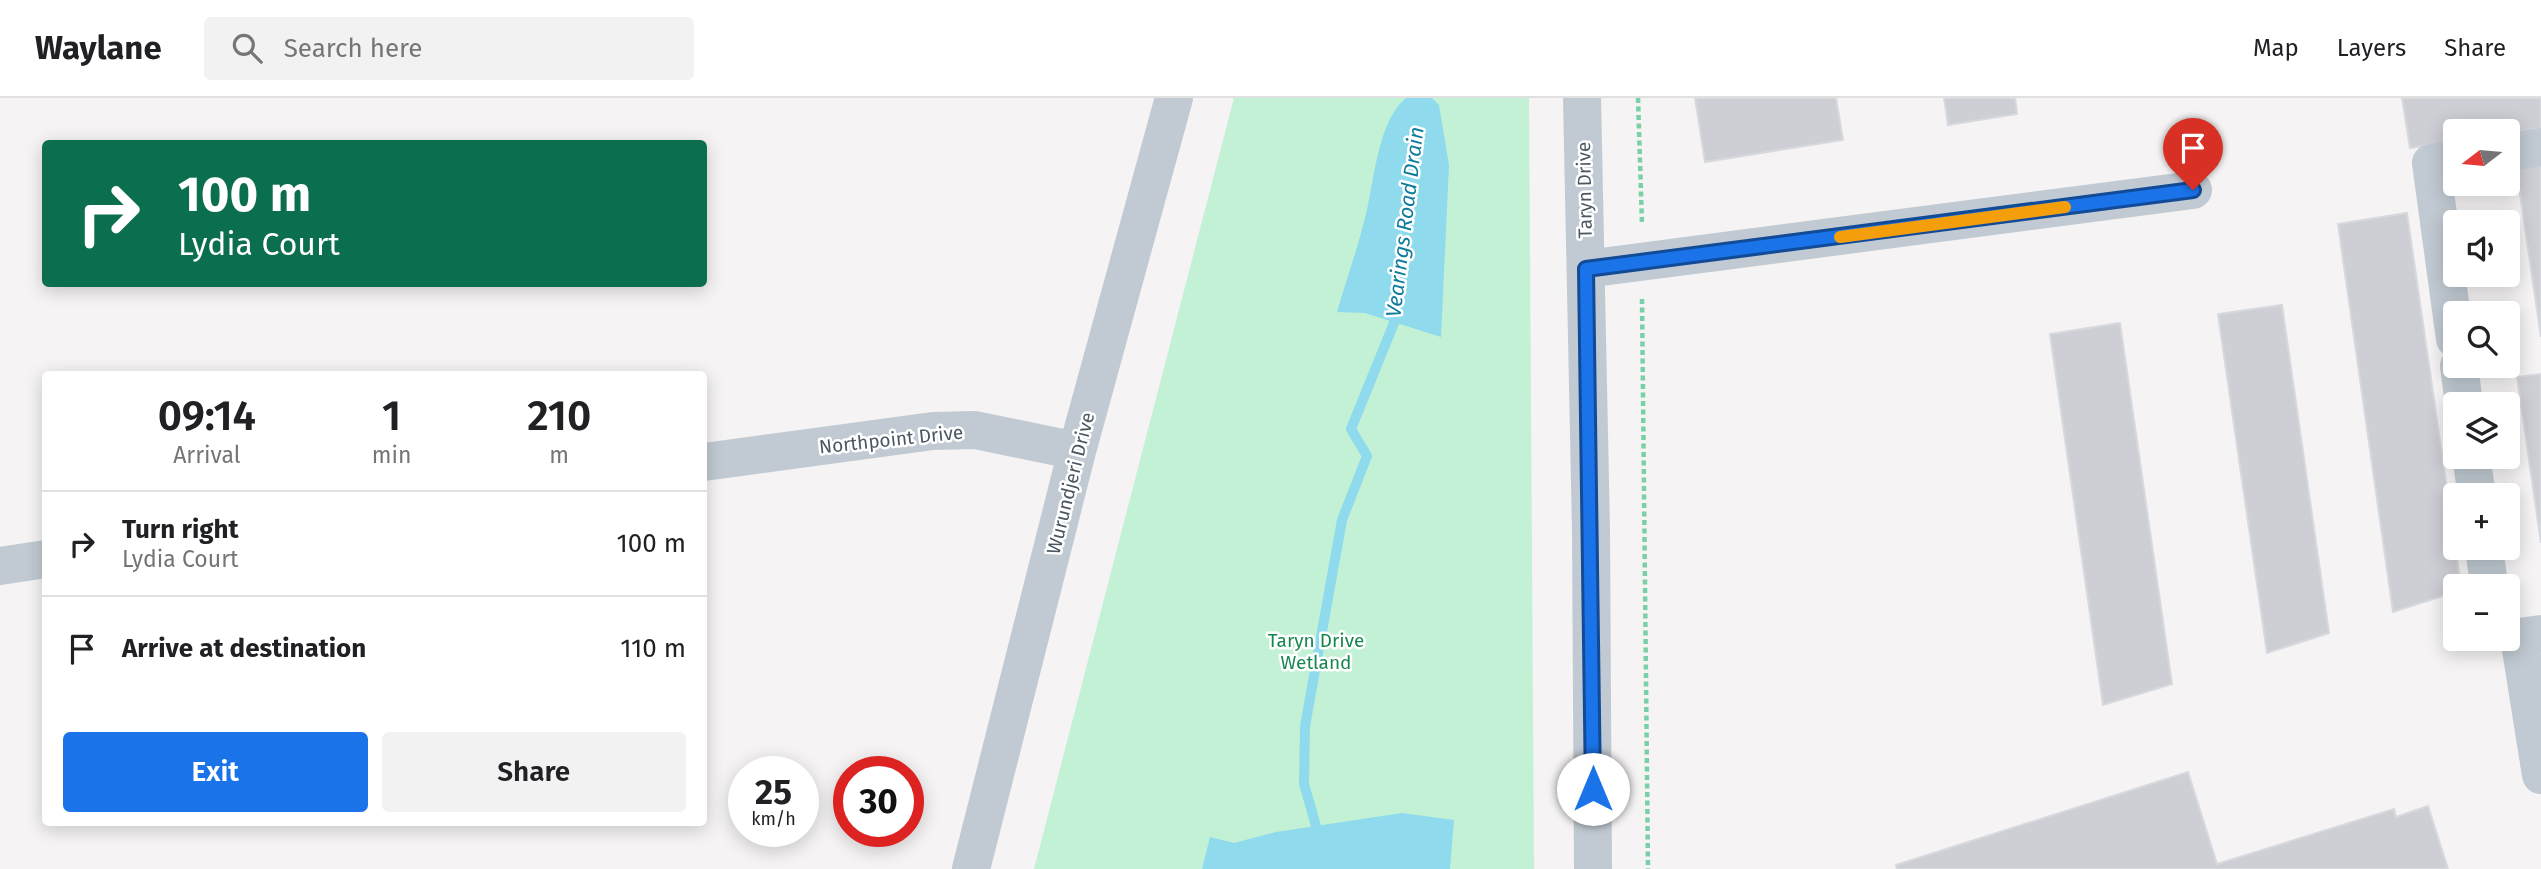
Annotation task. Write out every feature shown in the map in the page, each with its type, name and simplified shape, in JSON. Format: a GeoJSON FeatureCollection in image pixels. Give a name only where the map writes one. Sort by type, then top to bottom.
{"type":"FeatureCollection","features":[{"type":"Feature","properties":{"kind":"street","name":"Wurundjeri Drive"},"geometry":{"type":"LineString","coordinates":[[971,869],[1077,451],[1174,98]]}},
{"type":"Feature","properties":{"kind":"street","name":"Taryn Drive"},"geometry":{"type":"LineString","coordinates":[[1582,98],[1593,869]]}},
{"type":"Feature","properties":{"kind":"street"},"geometry":{"type":"LineString","coordinates":[[2520,150],[2541,147]]}},
{"type":"Feature","properties":{"kind":"street"},"geometry":{"type":"LineString","coordinates":[[2443,161],[2431,163],[2450,301]]}},
{"type":"Feature","properties":{"kind":"street"},"geometry":{"type":"LineString","coordinates":[[1586,269],[2193,190]]}},
{"type":"Feature","properties":{"kind":"street","name":"Northpoint Drive"},"geometry":{"type":"LineString","coordinates":[[707,462],[933,431],[975,430],[1077,451]]}},
{"type":"Feature","properties":{"kind":"street"},"geometry":{"type":"LineString","coordinates":[[0,566],[42,560]]}},
{"type":"Feature","properties":{"kind":"street"},"geometry":{"type":"LineString","coordinates":[[2541,634],[2519,637],[2541,775]]}},
{"type":"Feature","properties":{"kind":"path"},"geometry":{"type":"LineString","coordinates":[[1639,98],[1642,138],[1648,869]]}},
{"type":"Feature","properties":{"kind":"green space","name":"Taryn Drive Wetland"},"geometry":{"type":"Polygon","coordinates":[[[1234,98],[1529,98],[1534,869],[1034,869],[1234,98]]]}},
{"type":"Feature","properties":{"kind":"water"},"geometry":{"type":"Polygon","coordinates":[[[1406,98],[1432,98],[1439,105],[1449,165],[1441,337],[1365,313],[1337,312],[1359,242],[1383,137],[1396,108],[1406,98]]]}},
{"type":"Feature","properties":{"kind":"water"},"geometry":{"type":"Polygon","coordinates":[[[1402,813],[1454,820],[1450,869],[1202,869],[1210,837],[1234,843],[1276,832],[1402,813]]]}},
{"type":"Feature","properties":{"kind":"building"},"geometry":{"type":"Polygon","coordinates":[[[1695,98],[1836,98],[1843,140],[1705,162],[1695,98]]]}},
{"type":"Feature","properties":{"kind":"building"},"geometry":{"type":"Polygon","coordinates":[[[1944,98],[2015,98],[2017,114],[1948,125],[1944,98]]]}},
{"type":"Feature","properties":{"kind":"building"},"geometry":{"type":"Polygon","coordinates":[[[2402,98],[2541,98],[2541,128],[2520,131],[2520,119],[2443,119],[2443,143],[2410,148],[2402,98]]]}},
{"type":"Feature","properties":{"kind":"building"},"geometry":{"type":"Polygon","coordinates":[[[2541,163],[2541,337],[2520,194],[2520,166],[2541,163]]]}},
{"type":"Feature","properties":{"kind":"building"},"geometry":{"type":"Polygon","coordinates":[[[2407,213],[2446,483],[2443,483],[2443,560],[2457,560],[2459,574],[2443,574],[2443,596],[2393,612],[2338,224],[2407,213]]]}},
{"type":"Feature","properties":{"kind":"building"},"geometry":{"type":"Polygon","coordinates":[[[2282,305],[2329,633],[2267,653],[2218,314],[2282,305]]]}},
{"type":"Feature","properties":{"kind":"building"},"geometry":{"type":"Polygon","coordinates":[[[2120,323],[2172,684],[2103,705],[2050,334],[2120,323]]]}},
{"type":"Feature","properties":{"kind":"building"},"geometry":{"type":"Polygon","coordinates":[[[2541,374],[2541,543],[2517,378],[2541,374]]]}},
{"type":"Feature","properties":{"kind":"building"},"geometry":{"type":"Polygon","coordinates":[[[2188,772],[2217,864],[2394,809],[2396,817],[2428,806],[2448,869],[1897,869],[1896,865],[2188,772]]]}},
{"type":"Feature","properties":{"kind":"waterway","name":"Vearings Road Drain"},"geometry":{"type":"LineString","coordinates":[[1320,840],[1304,784],[1305,726],[1342,520],[1367,456],[1351,429],[1394,323],[1395,312]]}},
{"type":"Feature","properties":{"kind":"slow traffic"},"geometry":{"type":"LineString","coordinates":[[1840,237],[2065,207]]}},
{"type":"Feature","properties":{"kind":"route"},"geometry":{"type":"LineString","coordinates":[[1593,789],[1586,269],[2193,190]]}}]}
